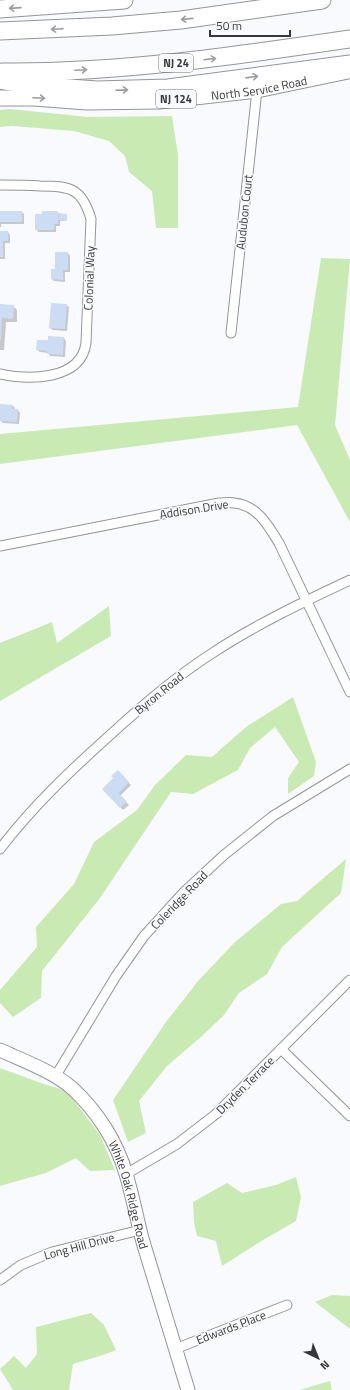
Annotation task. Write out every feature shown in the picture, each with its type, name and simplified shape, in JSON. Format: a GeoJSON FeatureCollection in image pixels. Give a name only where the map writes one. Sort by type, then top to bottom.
{"type":"FeatureCollection","features":[{"type":"Feature","properties":{"kind":"highway"},"geometry":{"type":"LineString","coordinates":[[0,9],[124,0]]}},
{"type":"Feature","properties":{"kind":"highway"},"geometry":{"type":"LineString","coordinates":[[0,30],[112,26],[181,20],[322,0]]}},
{"type":"Feature","properties":{"kind":"highway","name":"NJ 24"},"geometry":{"type":"LineString","coordinates":[[0,72],[114,68],[183,62],[350,39]]}},
{"type":"Feature","properties":{"kind":"highway"},"geometry":{"type":"LineString","coordinates":[[0,80],[28,85],[97,90],[168,88],[350,64]]}},
{"type":"Feature","properties":{"kind":"main road","name":"North Service Road"},"geometry":{"type":"LineString","coordinates":[[0,98],[34,98],[86,102],[159,101],[257,90],[350,71]]}},
{"type":"Feature","properties":{"kind":"street","name":"Audubon Court"},"geometry":{"type":"LineString","coordinates":[[232,333],[257,90]]}},
{"type":"Feature","properties":{"kind":"street","name":"Colonial Way"},"geometry":{"type":"LineString","coordinates":[[0,184],[64,186],[82,198],[87,206],[91,219],[86,343],[83,354],[70,368],[51,376],[30,378],[0,374]]}},
{"type":"Feature","properties":{"kind":"street","name":"Addison Drive"},"geometry":{"type":"LineString","coordinates":[[0,546],[219,503],[234,503],[245,506],[256,512],[267,524],[278,543],[350,692]]}},
{"type":"Feature","properties":{"kind":"street","name":"Byron Road"},"geometry":{"type":"LineString","coordinates":[[0,849],[20,823],[78,764],[169,683],[211,653],[289,608],[350,580]]}},
{"type":"Feature","properties":{"kind":"street","name":"Coleridge Road"},"geometry":{"type":"LineString","coordinates":[[55,1077],[116,976],[144,936],[184,892],[224,855],[273,816],[350,769]]}},
{"type":"Feature","properties":{"kind":"street","name":"Dryden Terrace"},"geometry":{"type":"LineString","coordinates":[[126,1174],[177,1144],[197,1130],[236,1096],[350,980]]}},
{"type":"Feature","properties":{"kind":"street"},"geometry":{"type":"LineString","coordinates":[[281,1049],[350,1116]]}},
{"type":"Feature","properties":{"kind":"street","name":"White Oak Ridge Road"},"geometry":{"type":"LineString","coordinates":[[0,1050],[55,1077],[71,1088],[86,1103],[110,1137],[126,1174],[140,1230],[188,1390]]}},
{"type":"Feature","properties":{"kind":"street","name":"Long Hill Drive"},"geometry":{"type":"LineString","coordinates":[[0,1280],[21,1265],[52,1252],[140,1230]]}},
{"type":"Feature","properties":{"kind":"street","name":"Edwards Place"},"geometry":{"type":"LineString","coordinates":[[175,1348],[287,1305]]}},
{"type":"Feature","properties":{"kind":"green space"},"geometry":{"type":"Polygon","coordinates":[[[10,109],[88,117],[172,116],[178,155],[178,228],[156,228],[152,191],[129,172],[125,156],[109,141],[74,131],[13,126],[0,127],[0,110],[10,109]]]}},
{"type":"Feature","properties":{"kind":"green space"},"geometry":{"type":"Polygon","coordinates":[[[321,258],[350,259],[335,425],[350,460],[350,522],[297,425],[0,464],[0,434],[298,407],[321,258]]]}},
{"type":"Feature","properties":{"kind":"green space"},"geometry":{"type":"Polygon","coordinates":[[[109,606],[111,636],[0,701],[0,643],[52,622],[57,643],[109,606]]]}},
{"type":"Feature","properties":{"kind":"green space"},"geometry":{"type":"Polygon","coordinates":[[[293,697],[316,762],[314,776],[288,794],[288,778],[299,762],[275,727],[250,748],[238,770],[193,794],[171,792],[100,898],[42,971],[41,998],[13,1017],[0,1003],[0,990],[37,947],[36,927],[74,884],[94,842],[137,810],[155,785],[186,755],[212,757],[246,727],[293,697]]]}},
{"type":"Feature","properties":{"kind":"green space"},"geometry":{"type":"Polygon","coordinates":[[[346,859],[341,893],[282,947],[267,974],[239,993],[224,1015],[167,1066],[139,1101],[146,1133],[128,1142],[113,1100],[166,1022],[199,980],[234,943],[281,904],[297,901],[346,859]]]}},
{"type":"Feature","properties":{"kind":"green space"},"geometry":{"type":"Polygon","coordinates":[[[0,1068],[67,1091],[100,1135],[115,1170],[90,1171],[76,1158],[46,1173],[0,1186],[0,1068]]]}},
{"type":"Feature","properties":{"kind":"green space"},"geometry":{"type":"Polygon","coordinates":[[[296,1177],[301,1197],[296,1221],[222,1266],[216,1241],[197,1236],[194,1222],[193,1202],[227,1183],[242,1193],[276,1185],[296,1177]]]}},
{"type":"Feature","properties":{"kind":"green space"},"geometry":{"type":"Polygon","coordinates":[[[332,1295],[350,1296],[350,1329],[315,1302],[332,1295]]]}},
{"type":"Feature","properties":{"kind":"green space"},"geometry":{"type":"Polygon","coordinates":[[[91,1313],[104,1325],[116,1350],[73,1364],[69,1390],[13,1390],[0,1369],[14,1356],[26,1368],[37,1354],[36,1327],[91,1313]]]}},
{"type":"Feature","properties":{"kind":"green space"},"geometry":{"type":"Polygon","coordinates":[[[330,1381],[332,1390],[299,1390],[330,1381]]]}},
{"type":"Feature","properties":{"kind":"building"},"geometry":{"type":"Polygon","coordinates":[[[0,211],[22,211],[22,222],[0,222],[0,211]]]}},
{"type":"Feature","properties":{"kind":"building"},"geometry":{"type":"Polygon","coordinates":[[[42,211],[58,211],[58,224],[54,224],[54,230],[35,230],[35,214],[42,214],[42,211]]]}},
{"type":"Feature","properties":{"kind":"building"},"geometry":{"type":"Polygon","coordinates":[[[59,213],[67,214],[67,221],[58,220],[59,213]]]}},
{"type":"Feature","properties":{"kind":"building"},"geometry":{"type":"Polygon","coordinates":[[[0,231],[8,231],[8,241],[3,241],[3,257],[0,257],[0,231]]]}},
{"type":"Feature","properties":{"kind":"building"},"geometry":{"type":"Polygon","coordinates":[[[55,252],[68,252],[68,270],[63,270],[63,280],[51,279],[51,269],[55,269],[55,252]]]}},
{"type":"Feature","properties":{"kind":"building"},"geometry":{"type":"Polygon","coordinates":[[[51,303],[67,304],[65,329],[49,328],[51,303]]]}},
{"type":"Feature","properties":{"kind":"building"},"geometry":{"type":"Polygon","coordinates":[[[0,304],[14,305],[13,319],[2,318],[1,340],[0,340],[0,304]]]}},
{"type":"Feature","properties":{"kind":"building"},"geometry":{"type":"Polygon","coordinates":[[[48,336],[64,337],[63,355],[47,354],[47,351],[36,350],[37,340],[48,340],[48,336]]]}},
{"type":"Feature","properties":{"kind":"building"},"geometry":{"type":"Polygon","coordinates":[[[0,404],[13,405],[12,409],[18,409],[17,422],[0,421],[0,404]]]}},
{"type":"Feature","properties":{"kind":"building"},"geometry":{"type":"Polygon","coordinates":[[[118,770],[129,782],[119,793],[127,802],[120,808],[102,789],[113,778],[111,776],[118,770]]]}}]}
